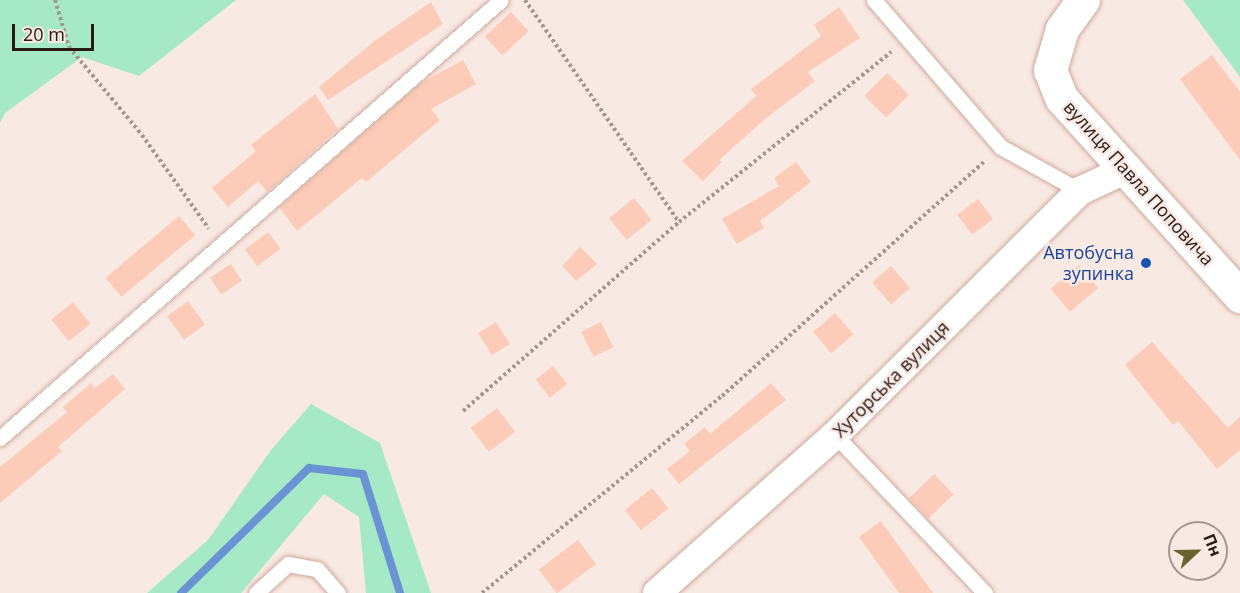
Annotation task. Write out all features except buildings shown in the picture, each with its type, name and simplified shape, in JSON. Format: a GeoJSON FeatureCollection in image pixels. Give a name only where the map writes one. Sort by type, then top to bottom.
{"type":"FeatureCollection","features":[{"type":"Feature","properties":{"kind":"street","name":"вулиця Павла Поповича"},"geometry":{"type":"LineString","coordinates":[[1083,0],[1062,29],[1050,70],[1062,99],[1240,296]]}},
{"type":"Feature","properties":{"kind":"street","name":"Хуторська вулиця"},"geometry":{"type":"LineString","coordinates":[[657,593],[835,435],[1080,191],[1127,170]]}},
{"type":"Feature","properties":{"kind":"lane"},"geometry":{"type":"LineString","coordinates":[[0,438],[219,244],[501,0]]}},
{"type":"Feature","properties":{"kind":"lane"},"geometry":{"type":"LineString","coordinates":[[874,0],[1001,147],[1080,191]]}},
{"type":"Feature","properties":{"kind":"lane"},"geometry":{"type":"LineString","coordinates":[[835,435],[984,593]]}},
{"type":"Feature","properties":{"kind":"lane"},"geometry":{"type":"LineString","coordinates":[[256,593],[288,564],[317,569],[338,593]]}},
{"type":"Feature","properties":{"kind":"path"},"geometry":{"type":"LineString","coordinates":[[56,0],[69,47],[142,135],[219,244]]}},
{"type":"Feature","properties":{"kind":"path"},"geometry":{"type":"LineString","coordinates":[[525,0],[679,222]]}},
{"type":"Feature","properties":{"kind":"path"},"geometry":{"type":"LineString","coordinates":[[463,411],[679,222],[907,38]]}},
{"type":"Feature","properties":{"kind":"path"},"geometry":{"type":"LineString","coordinates":[[482,593],[722,396],[1001,147]]}},
{"type":"Feature","properties":{"kind":"green space"},"geometry":{"type":"Polygon","coordinates":[[[0,0],[236,0],[139,76],[82,57],[5,113],[0,123],[0,0]]]}},
{"type":"Feature","properties":{"kind":"green space"},"geometry":{"type":"Polygon","coordinates":[[[1183,0],[1240,0],[1240,77],[1183,0]]]}},
{"type":"Feature","properties":{"kind":"green space"},"geometry":{"type":"Polygon","coordinates":[[[311,404],[380,443],[431,593],[366,593],[359,517],[324,494],[241,593],[147,593],[208,540],[271,450],[311,404]]]}},
{"type":"Feature","properties":{"kind":"waterway"},"geometry":{"type":"LineString","coordinates":[[181,593],[309,468],[363,474],[400,593]]}},
{"type":"Feature","properties":{"kind":"place","name":"Автобусна зупинка"},"geometry":{"type":"Point","coordinates":[1146,263]}}]}
